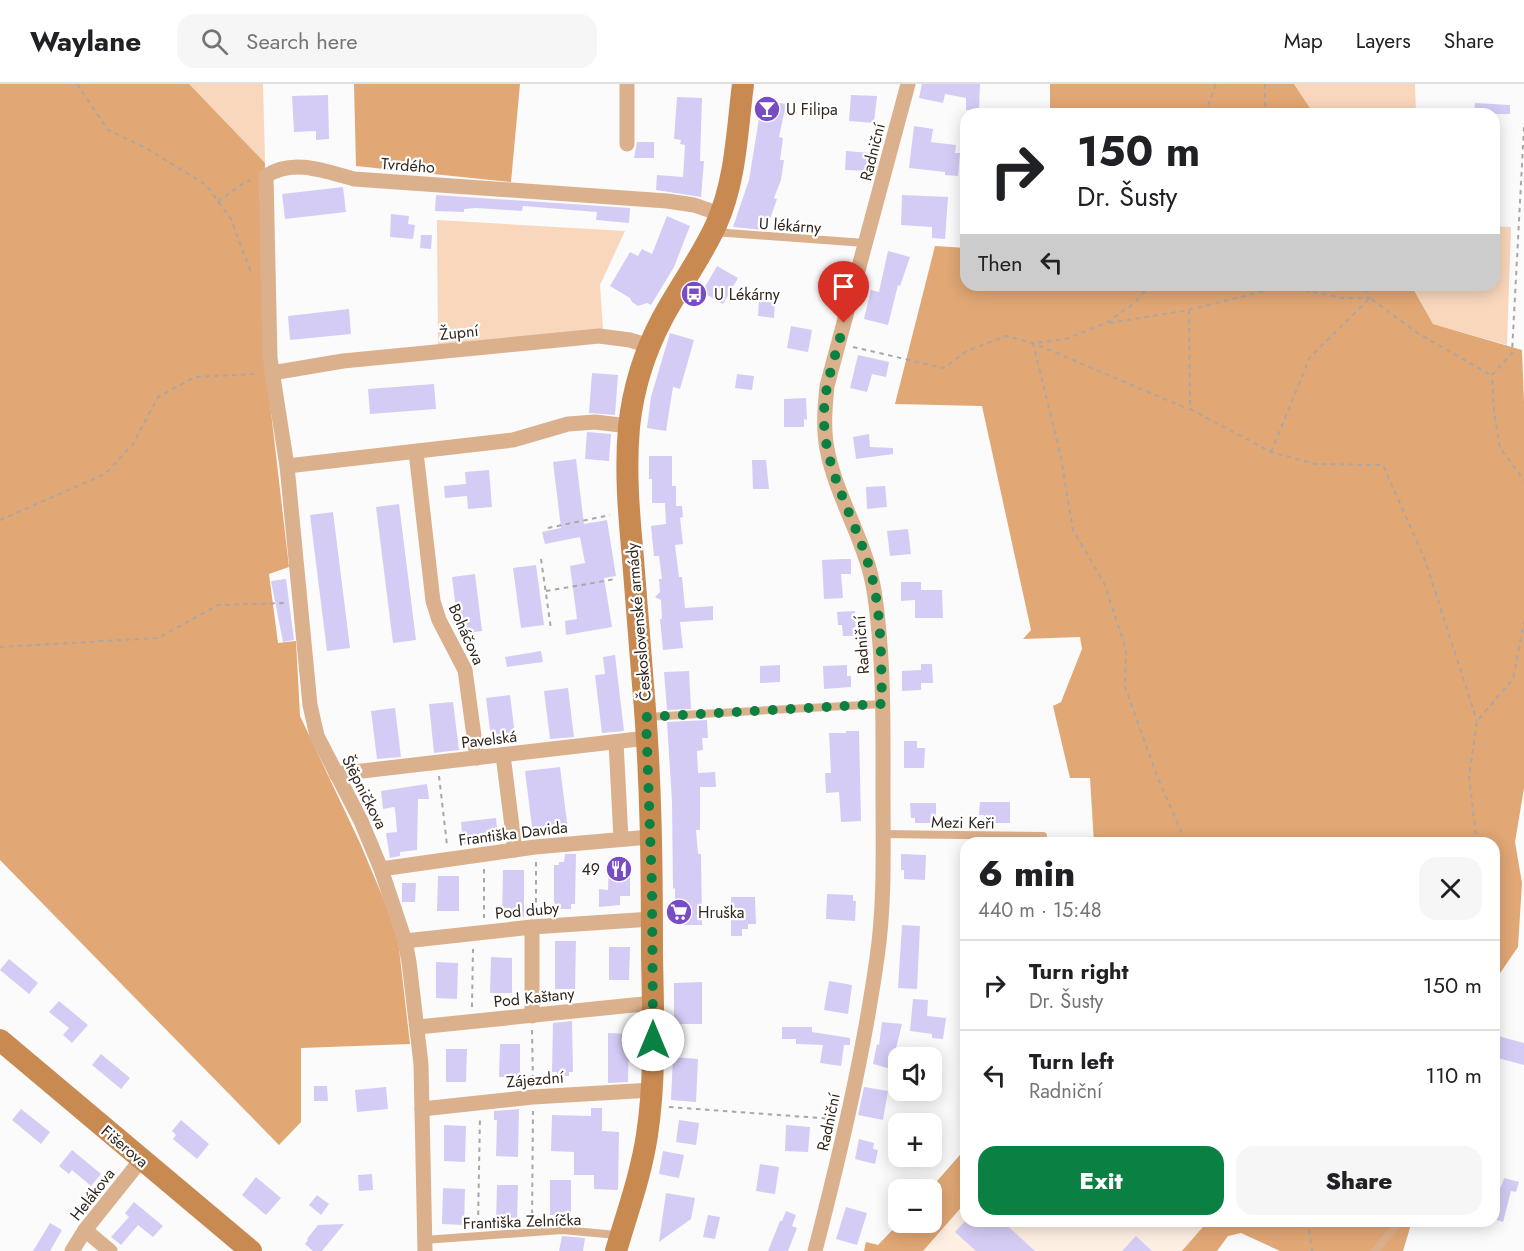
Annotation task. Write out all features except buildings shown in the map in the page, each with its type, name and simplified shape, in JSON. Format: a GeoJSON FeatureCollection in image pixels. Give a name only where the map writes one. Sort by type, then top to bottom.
{"type":"FeatureCollection","features":[{"type":"Feature","properties":{"kind":"street"},"geometry":{"type":"LineString","coordinates":[[627,84],[627,144]]}},
{"type":"Feature","properties":{"kind":"street","name":"Československé armády"},"geometry":{"type":"LineString","coordinates":[[618,1244],[658,1098],[653,1003],[651,837],[646,728],[628,494],[629,426],[637,382],[649,346],[663,316],[716,223],[734,160],[743,84]]}},
{"type":"Feature","properties":{"kind":"street","name":"Radniční"},"geometry":{"type":"LineString","coordinates":[[815,1251],[847,1125],[877,957],[882,900],[883,834],[882,704],[877,614],[872,579],[865,556],[826,448],[824,412],[827,386],[908,84]]}},
{"type":"Feature","properties":{"kind":"street","name":"Tvrdého"},"geometry":{"type":"LineString","coordinates":[[269,347],[266,176],[273,171],[310,167],[354,179],[667,201],[694,205],[716,223]]}},
{"type":"Feature","properties":{"kind":"street","name":"Župní"},"geometry":{"type":"LineString","coordinates":[[272,373],[342,361],[599,336],[630,340],[649,346]]}},
{"type":"Feature","properties":{"kind":"street","name":"Štěpničkova"},"geometry":{"type":"LineString","coordinates":[[269,347],[287,466],[310,705],[317,736],[361,820],[405,941],[418,1027],[424,1245]]}},
{"type":"Feature","properties":{"kind":"street"},"geometry":{"type":"LineString","coordinates":[[287,466],[513,440],[568,424],[595,422],[629,426]]}},
{"type":"Feature","properties":{"kind":"street","name":"Boháčova"},"geometry":{"type":"LineString","coordinates":[[416,452],[433,602],[439,620],[465,670],[477,758]]}},
{"type":"Feature","properties":{"kind":"street","name":"Pavelská"},"geometry":{"type":"LineString","coordinates":[[336,774],[616,742],[646,728]]}},
{"type":"Feature","properties":{"kind":"street"},"geometry":{"type":"LineString","coordinates":[[616,742],[621,839]]}},
{"type":"Feature","properties":{"kind":"street"},"geometry":{"type":"LineString","coordinates":[[503,755],[515,850]]}},
{"type":"Feature","properties":{"kind":"street","name":"Františka Davida"},"geometry":{"type":"LineString","coordinates":[[381,870],[535,847],[651,837]]}},
{"type":"Feature","properties":{"kind":"street","name":"Pod duby"},"geometry":{"type":"LineString","coordinates":[[405,941],[534,927],[652,919]]}},
{"type":"Feature","properties":{"kind":"street"},"geometry":{"type":"LineString","coordinates":[[532,1016],[534,927]]}},
{"type":"Feature","properties":{"kind":"street","name":"Pod Kaštany"},"geometry":{"type":"LineString","coordinates":[[418,1027],[653,1003]]}},
{"type":"Feature","properties":{"kind":"street","name":"Fišerova"},"geometry":{"type":"LineString","coordinates":[[0,1040],[251,1251]]}},
{"type":"Feature","properties":{"kind":"street","name":"Zájezdní"},"geometry":{"type":"LineString","coordinates":[[422,1109],[533,1097],[658,1098]]}},
{"type":"Feature","properties":{"kind":"street","name":"Helákova"},"geometry":{"type":"LineString","coordinates":[[72,1251],[85,1230],[141,1160]]}},
{"type":"Feature","properties":{"kind":"street"},"geometry":{"type":"LineString","coordinates":[[85,1230],[111,1251]]}},
{"type":"Feature","properties":{"kind":"lane","name":"U lékárny"},"geometry":{"type":"LineString","coordinates":[[716,223],[865,243]]}},
{"type":"Feature","properties":{"kind":"lane"},"geometry":{"type":"LineString","coordinates":[[646,728],[882,704]]}},
{"type":"Feature","properties":{"kind":"lane","name":"Mezi Keři"},"geometry":{"type":"LineString","coordinates":[[883,834],[1043,836]]}},
{"type":"Feature","properties":{"kind":"lane"},"geometry":{"type":"LineString","coordinates":[[1375,1251],[1395,1227]]}},
{"type":"Feature","properties":{"kind":"lane","name":"Františka Zelníčka"},"geometry":{"type":"LineString","coordinates":[[424,1245],[478,1236],[562,1230],[618,1244]]}},
{"type":"Feature","properties":{"kind":"path"},"geometry":{"type":"LineString","coordinates":[[77,84],[108,130],[146,148],[206,185],[231,219],[252,271],[253,281]]}},
{"type":"Feature","properties":{"kind":"path"},"geometry":{"type":"LineString","coordinates":[[1207,108],[1216,84]]}},
{"type":"Feature","properties":{"kind":"path"},"geometry":{"type":"LineString","coordinates":[[1265,84],[1265,108]]}},
{"type":"Feature","properties":{"kind":"path"},"geometry":{"type":"LineString","coordinates":[[1524,127],[1512,353],[1492,375],[1494,411],[1500,448],[1524,480]]}},
{"type":"Feature","properties":{"kind":"path"},"geometry":{"type":"LineString","coordinates":[[218,202],[249,180]]}},
{"type":"Feature","properties":{"kind":"path"},"geometry":{"type":"LineString","coordinates":[[1033,343],[1066,339],[1106,323],[1134,304],[1146,291]]}},
{"type":"Feature","properties":{"kind":"path"},"geometry":{"type":"LineString","coordinates":[[1106,323],[1189,310],[1261,291]]}},
{"type":"Feature","properties":{"kind":"path"},"geometry":{"type":"LineString","coordinates":[[1306,291],[1343,298],[1370,298]]}},
{"type":"Feature","properties":{"kind":"path"},"geometry":{"type":"LineString","coordinates":[[1366,291],[1370,298],[1419,334],[1492,375]]}},
{"type":"Feature","properties":{"kind":"path"},"geometry":{"type":"LineString","coordinates":[[1271,452],[1310,357],[1370,298]]}},
{"type":"Feature","properties":{"kind":"path"},"geometry":{"type":"LineString","coordinates":[[1189,310],[1190,410]]}},
{"type":"Feature","properties":{"kind":"path"},"geometry":{"type":"LineString","coordinates":[[839,343],[944,368],[967,351],[1006,336],[1033,343],[1190,410],[1271,452],[1315,464],[1383,465],[1425,560],[1477,722],[1468,777],[1476,837]]}},
{"type":"Feature","properties":{"kind":"path"},"geometry":{"type":"LineString","coordinates":[[1033,343],[1060,453],[1073,530],[1104,584],[1126,649],[1125,687],[1157,776],[1183,837]]}},
{"type":"Feature","properties":{"kind":"path"},"geometry":{"type":"LineString","coordinates":[[0,520],[105,474],[133,444],[158,397],[195,377],[272,373]]}},
{"type":"Feature","properties":{"kind":"path"},"geometry":{"type":"LineString","coordinates":[[548,528],[617,513]]}},
{"type":"Feature","properties":{"kind":"path"},"geometry":{"type":"LineString","coordinates":[[542,559],[551,629]]}},
{"type":"Feature","properties":{"kind":"path"},"geometry":{"type":"LineString","coordinates":[[546,591],[625,578]]}},
{"type":"Feature","properties":{"kind":"path"},"geometry":{"type":"LineString","coordinates":[[0,647],[158,638],[218,605],[300,602]]}},
{"type":"Feature","properties":{"kind":"path"},"geometry":{"type":"LineString","coordinates":[[1477,722],[1513,679],[1524,622]]}},
{"type":"Feature","properties":{"kind":"path"},"geometry":{"type":"LineString","coordinates":[[437,763],[449,860]]}},
{"type":"Feature","properties":{"kind":"path"},"geometry":{"type":"LineString","coordinates":[[534,927],[535,847]]}},
{"type":"Feature","properties":{"kind":"path"},"geometry":{"type":"LineString","coordinates":[[472,1021],[484,855]]}},
{"type":"Feature","properties":{"kind":"path"},"geometry":{"type":"LineString","coordinates":[[532,1016],[532,1233]]}},
{"type":"Feature","properties":{"kind":"path"},"geometry":{"type":"LineString","coordinates":[[658,1098],[842,1119]]}},
{"type":"Feature","properties":{"kind":"path"},"geometry":{"type":"LineString","coordinates":[[478,1236],[481,1103]]}},
{"type":"Feature","properties":{"kind":"path"},"geometry":{"type":"LineString","coordinates":[[1309,1227],[1312,1251]]}},
{"type":"Feature","properties":{"kind":"shaded area"},"geometry":{"type":"Polygon","coordinates":[[[0,84],[189,84],[265,163],[266,369],[289,567],[269,574],[278,643],[296,641],[300,716],[360,843],[397,931],[410,1044],[301,1048],[301,1122],[279,1145],[0,860],[0,84]]]}},
{"type":"Feature","properties":{"kind":"shaded area"},"geometry":{"type":"Polygon","coordinates":[[[189,84],[263,84],[265,163],[189,87],[189,84]]]}},
{"type":"Feature","properties":{"kind":"shaded area"},"geometry":{"type":"Polygon","coordinates":[[[354,84],[520,84],[511,182],[356,166],[354,84]]]}},
{"type":"Feature","properties":{"kind":"shaded area"},"geometry":{"type":"Polygon","coordinates":[[[1050,84],[1294,84],[1310,108],[1050,108],[1050,84]]]}},
{"type":"Feature","properties":{"kind":"shaded area"},"geometry":{"type":"Polygon","coordinates":[[[1294,84],[1415,84],[1416,108],[1310,108],[1294,84]]]}},
{"type":"Feature","properties":{"kind":"shaded area"},"geometry":{"type":"Polygon","coordinates":[[[437,220],[625,231],[600,285],[603,329],[438,345],[437,220]]]}},
{"type":"Feature","properties":{"kind":"shaded area"},"geometry":{"type":"Polygon","coordinates":[[[1500,226],[1511,227],[1507,345],[1433,324],[1414,291],[1500,291],[1500,226]]]}},
{"type":"Feature","properties":{"kind":"shaded area"},"geometry":{"type":"Polygon","coordinates":[[[935,246],[960,248],[960,291],[1414,291],[1433,324],[1522,350],[1524,788],[1515,842],[1522,883],[1518,947],[1500,973],[1500,837],[1094,837],[1090,778],[1070,778],[1053,706],[1061,702],[1082,649],[1080,637],[1023,639],[1031,630],[982,406],[895,404],[935,246]]]}},
{"type":"Feature","properties":{"kind":"shaded area"},"geometry":{"type":"Polygon","coordinates":[[[960,1155],[960,1209],[942,1229],[942,1179],[939,1179],[960,1155]]]}},
{"type":"Feature","properties":{"kind":"shaded area"},"geometry":{"type":"Polygon","coordinates":[[[960,1209],[960,1227],[1203,1227],[1182,1251],[923,1251],[939,1233],[942,1233],[942,1229],[960,1209]]]}},
{"type":"Feature","properties":{"kind":"shaded area"},"geometry":{"type":"Polygon","coordinates":[[[1203,1227],[1410,1227],[1403,1251],[1280,1251],[1241,1233],[1228,1236],[1217,1251],[1182,1251],[1203,1227]]]}},
{"type":"Feature","properties":{"kind":"shaded area"},"geometry":{"type":"Polygon","coordinates":[[[889,1233],[939,1233],[923,1251],[864,1251],[866,1242],[878,1245],[889,1233]]]}},
{"type":"Feature","properties":{"kind":"place","name":"U Filipa"},"geometry":{"type":"Point","coordinates":[767,109]}},
{"type":"Feature","properties":{"kind":"place","name":"U Lékárny"},"geometry":{"type":"Point","coordinates":[694,294]}},
{"type":"Feature","properties":{"kind":"place","name":"49"},"geometry":{"type":"Point","coordinates":[619,869]}},
{"type":"Feature","properties":{"kind":"place","name":"Hruška"},"geometry":{"type":"Point","coordinates":[679,912]}},
{"type":"Feature","properties":{"kind":"route"},"geometry":{"type":"LineString","coordinates":[[653,1040],[652,888],[646,717],[882,704],[877,614],[872,579],[826,448],[824,412],[827,386],[844,323]]}}]}
